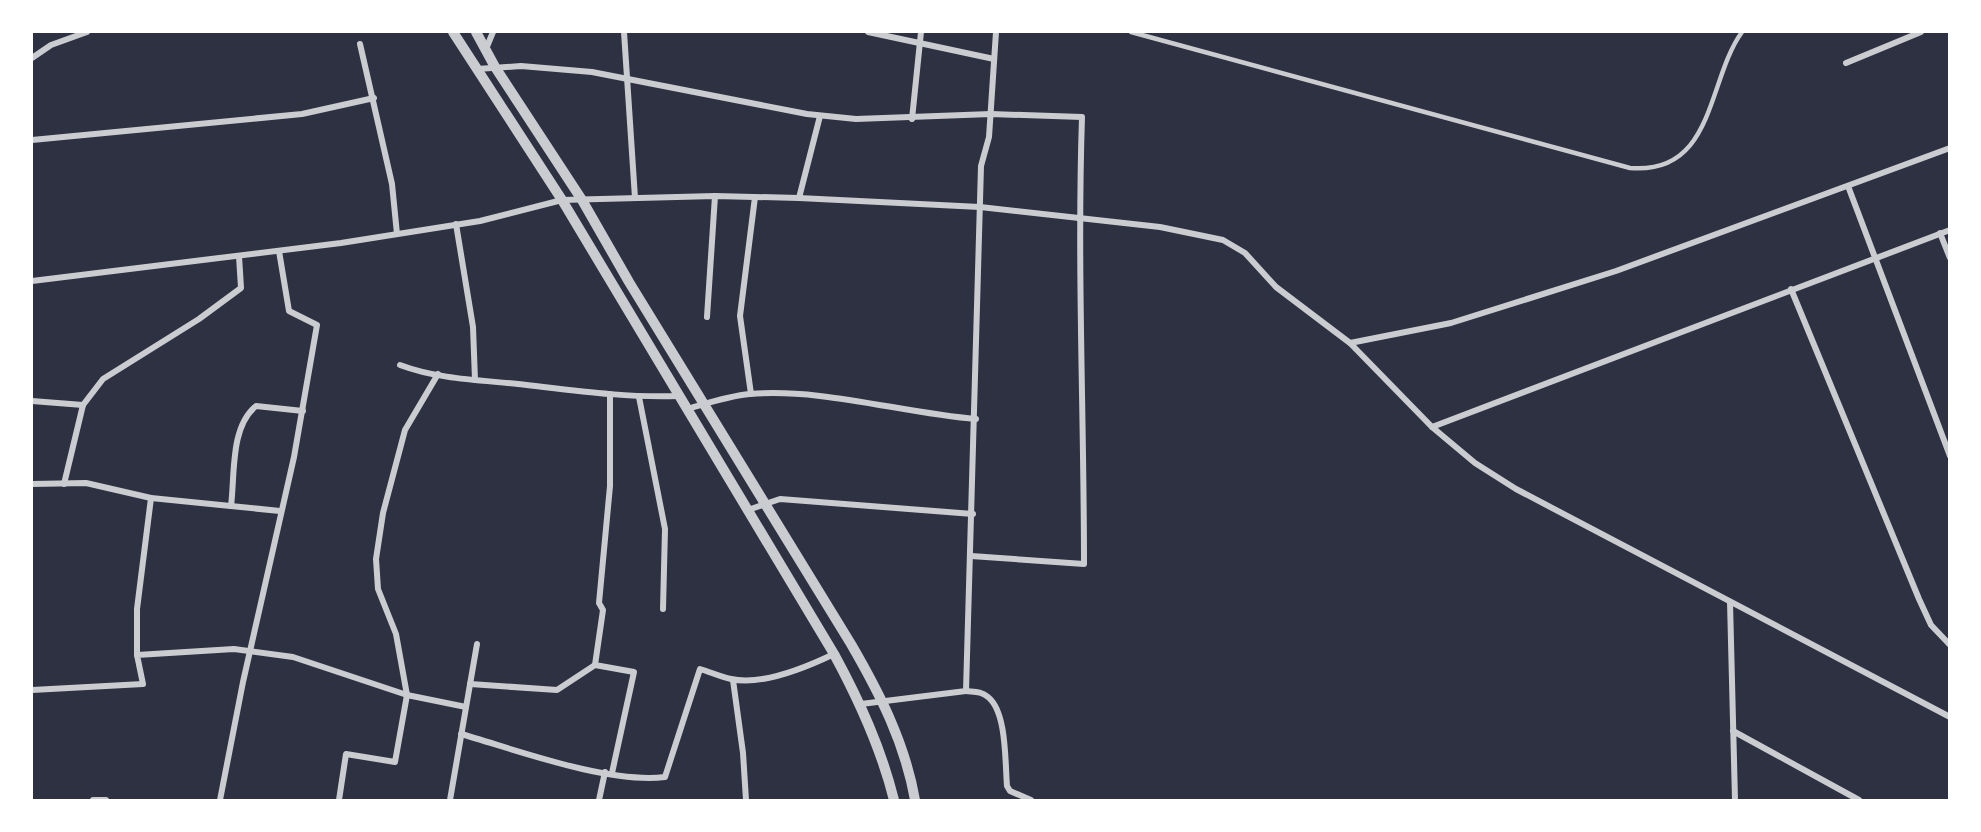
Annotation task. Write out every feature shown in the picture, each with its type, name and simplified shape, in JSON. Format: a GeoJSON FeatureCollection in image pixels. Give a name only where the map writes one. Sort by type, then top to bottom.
{"type":"FeatureCollection","features":[{"type":"Feature","properties":{"kind":"street"},"geometry":{"type":"LineString","coordinates":[[32,58],[51,45],[87,32]]}},
{"type":"Feature","properties":{"kind":"street"},"geometry":{"type":"LineString","coordinates":[[453,32],[562,200],[834,654],[861,704],[885,762],[894,801]]}},
{"type":"Feature","properties":{"kind":"street"},"geometry":{"type":"LineString","coordinates":[[476,32],[495,67],[582,200],[884,701],[901,745],[915,801]]}},
{"type":"Feature","properties":{"kind":"street"},"geometry":{"type":"LineString","coordinates":[[486,49],[493,32]]}},
{"type":"Feature","properties":{"kind":"street"},"geometry":{"type":"LineString","coordinates":[[624,32],[625,79],[635,198]]}},
{"type":"Feature","properties":{"kind":"street"},"geometry":{"type":"LineString","coordinates":[[868,32],[994,58]]}},
{"type":"Feature","properties":{"kind":"street"},"geometry":{"type":"LineString","coordinates":[[912,119],[921,32]]}},
{"type":"Feature","properties":{"kind":"street"},"geometry":{"type":"LineString","coordinates":[[966,691],[976,418],[981,166],[989,137],[996,32]]}},
{"type":"Feature","properties":{"kind":"street"},"geometry":{"type":"LineString","coordinates":[[1846,63],[1921,32]]}},
{"type":"Feature","properties":{"kind":"street"},"geometry":{"type":"LineString","coordinates":[[360,44],[392,184],[397,234]]}},
{"type":"Feature","properties":{"kind":"street"},"geometry":{"type":"LineString","coordinates":[[477,69],[521,66],[592,72],[820,116],[856,119],[912,119],[990,114],[1082,117],[1079,217],[1084,564],[971,556]]}},
{"type":"Feature","properties":{"kind":"street"},"geometry":{"type":"LineString","coordinates":[[32,140],[302,114],[374,98]]}},
{"type":"Feature","properties":{"kind":"street"},"geometry":{"type":"LineString","coordinates":[[799,198],[820,116]]}},
{"type":"Feature","properties":{"kind":"street"},"geometry":{"type":"LineString","coordinates":[[1350,343],[1451,323],[1583,282],[1950,148]]}},
{"type":"Feature","properties":{"kind":"street"},"geometry":{"type":"LineString","coordinates":[[1848,186],[1950,456]]}},
{"type":"Feature","properties":{"kind":"street"},"geometry":{"type":"LineString","coordinates":[[707,317],[715,196]]}},
{"type":"Feature","properties":{"kind":"street"},"geometry":{"type":"LineString","coordinates":[[32,281],[279,251],[456,225],[532,210],[562,200],[715,196],[980,207],[1160,227],[1223,240],[1245,253],[1276,287],[1350,343],[1432,426],[1475,463],[1516,489],[1950,717]]}},
{"type":"Feature","properties":{"kind":"street"},"geometry":{"type":"LineString","coordinates":[[751,394],[740,316],[755,197]]}},
{"type":"Feature","properties":{"kind":"street"},"geometry":{"type":"LineString","coordinates":[[456,225],[473,327],[476,380]]}},
{"type":"Feature","properties":{"kind":"street"},"geometry":{"type":"LineString","coordinates":[[1432,426],[1950,230]]}},
{"type":"Feature","properties":{"kind":"street"},"geometry":{"type":"LineString","coordinates":[[1940,233],[1950,258]]}},
{"type":"Feature","properties":{"kind":"street"},"geometry":{"type":"LineString","coordinates":[[220,801],[250,651],[303,411],[317,325],[289,311],[279,251]]}},
{"type":"Feature","properties":{"kind":"street"},"geometry":{"type":"LineString","coordinates":[[64,484],[82,405],[103,379],[199,319],[241,288],[239,256]]}},
{"type":"Feature","properties":{"kind":"street"},"geometry":{"type":"LineString","coordinates":[[1791,289],[1919,599],[1931,625],[1950,645]]}},
{"type":"Feature","properties":{"kind":"street"},"geometry":{"type":"LineString","coordinates":[[400,365],[476,380],[639,397],[678,396]]}},
{"type":"Feature","properties":{"kind":"street"},"geometry":{"type":"LineString","coordinates":[[339,801],[346,754],[395,762],[407,695],[396,634],[378,589],[376,559],[385,503],[405,430],[438,374]]}},
{"type":"Feature","properties":{"kind":"street"},"geometry":{"type":"LineString","coordinates":[[595,664],[603,610],[599,603],[610,486],[610,394]]}},
{"type":"Feature","properties":{"kind":"street"},"geometry":{"type":"LineString","coordinates":[[687,409],[751,394],[834,398],[938,416],[976,418]]}},
{"type":"Feature","properties":{"kind":"street"},"geometry":{"type":"LineString","coordinates":[[639,397],[665,528],[663,609]]}},
{"type":"Feature","properties":{"kind":"street"},"geometry":{"type":"LineString","coordinates":[[32,401],[82,405]]}},
{"type":"Feature","properties":{"kind":"street"},"geometry":{"type":"LineString","coordinates":[[231,506],[238,437],[242,422],[248,413],[256,406],[303,411]]}},
{"type":"Feature","properties":{"kind":"street"},"geometry":{"type":"LineString","coordinates":[[32,484],[86,483],[151,498],[280,512]]}},
{"type":"Feature","properties":{"kind":"street"},"geometry":{"type":"LineString","coordinates":[[32,690],[143,684],[137,655],[137,609],[142,547],[151,498]]}},
{"type":"Feature","properties":{"kind":"street"},"geometry":{"type":"LineString","coordinates":[[748,510],[780,499],[973,514]]}},
{"type":"Feature","properties":{"kind":"street"},"geometry":{"type":"LineString","coordinates":[[1730,602],[1735,801]]}},
{"type":"Feature","properties":{"kind":"street"},"geometry":{"type":"LineString","coordinates":[[450,801],[477,644]]}},
{"type":"Feature","properties":{"kind":"street"},"geometry":{"type":"LineString","coordinates":[[137,655],[234,649],[293,657],[407,695],[466,707]]}},
{"type":"Feature","properties":{"kind":"street"},"geometry":{"type":"LineString","coordinates":[[461,734],[569,765],[647,779],[665,777],[700,669],[733,680],[777,675],[804,668],[834,654]]}},
{"type":"Feature","properties":{"kind":"street"},"geometry":{"type":"LineString","coordinates":[[470,684],[557,690],[595,664],[634,672],[609,772],[599,801]]}},
{"type":"Feature","properties":{"kind":"street"},"geometry":{"type":"LineString","coordinates":[[733,680],[743,753],[746,801]]}},
{"type":"Feature","properties":{"kind":"street"},"geometry":{"type":"LineString","coordinates":[[861,704],[966,691],[980,692],[996,706],[1002,727],[1007,786],[1010,791],[1031,801]]}},
{"type":"Feature","properties":{"kind":"street"},"geometry":{"type":"LineString","coordinates":[[1733,731],[1859,801]]}},
{"type":"Feature","properties":{"kind":"street"},"geometry":{"type":"LineString","coordinates":[[93,801],[106,801]]}},
{"type":"Feature","properties":{"kind":"lane"},"geometry":{"type":"LineString","coordinates":[[1131,32],[1523,141],[1630,168],[1649,169],[1665,165],[1686,148],[1703,129],[1731,51],[1742,32]]}}]}
